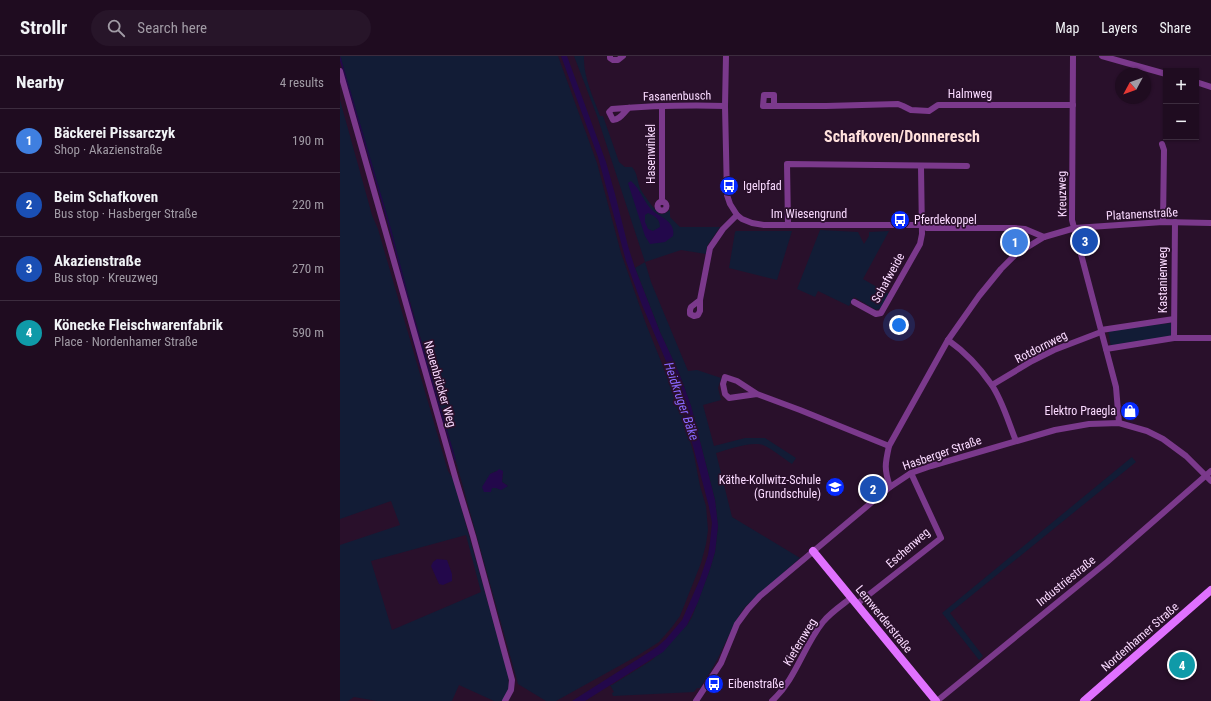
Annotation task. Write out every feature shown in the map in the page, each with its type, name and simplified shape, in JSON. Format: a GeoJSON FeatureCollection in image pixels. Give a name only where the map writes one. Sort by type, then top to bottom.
{"type":"FeatureCollection","features":[{"type":"Feature","properties":{"kind":"street"},"geometry":{"type":"LineString","coordinates":[[610,56],[613,60],[618,60],[623,56]]}},
{"type":"Feature","properties":{"kind":"street"},"geometry":{"type":"LineString","coordinates":[[700,300],[710,248],[723,229],[737,215],[730,204],[727,195],[725,106],[726,56]]}},
{"type":"Feature","properties":{"kind":"street","name":"Kreuzweg"},"geometry":{"type":"LineString","coordinates":[[1073,56],[1072,220],[1116,387],[1119,423]]}},
{"type":"Feature","properties":{"kind":"street"},"geometry":{"type":"LineString","coordinates":[[1102,56],[1163,73]]}},
{"type":"Feature","properties":{"kind":"street","name":"Neuenbrücker Weg"},"geometry":{"type":"LineString","coordinates":[[340,71],[473,536],[512,680],[511,690],[505,701]]}},
{"type":"Feature","properties":{"kind":"street"},"geometry":{"type":"LineString","coordinates":[[1199,83],[1211,87]]}},
{"type":"Feature","properties":{"kind":"street","name":"Halmweg"},"geometry":{"type":"LineString","coordinates":[[774,106],[898,104],[911,110],[929,111],[938,105],[1073,105]]}},
{"type":"Feature","properties":{"kind":"street","name":"Fasanenbusch"},"geometry":{"type":"LineString","coordinates":[[629,108],[662,106],[725,106]]}},
{"type":"Feature","properties":{"kind":"street","name":"Hasenwinkel"},"geometry":{"type":"LineString","coordinates":[[662,106],[662,202]]}},
{"type":"Feature","properties":{"kind":"street"},"geometry":{"type":"LineString","coordinates":[[1162,144],[1164,150],[1163,222]]}},
{"type":"Feature","properties":{"kind":"street"},"geometry":{"type":"LineString","coordinates":[[788,225],[787,164],[967,166]]}},
{"type":"Feature","properties":{"kind":"street"},"geometry":{"type":"LineString","coordinates":[[921,166],[921,225]]}},
{"type":"Feature","properties":{"kind":"street","name":"Im Wiesengrund"},"geometry":{"type":"LineString","coordinates":[[737,215],[752,223],[764,225],[921,225],[927,228],[1025,229],[1044,237]]}},
{"type":"Feature","properties":{"kind":"street","name":"Platanenstraße"},"geometry":{"type":"LineString","coordinates":[[890,487],[885,474],[889,446],[948,340],[979,296],[1001,269],[1016,254],[1044,237],[1075,228],[1163,222],[1211,223]]}},
{"type":"Feature","properties":{"kind":"street","name":"Kastanienweg"},"geometry":{"type":"LineString","coordinates":[[1174,338],[1175,222]]}},
{"type":"Feature","properties":{"kind":"street","name":"Schafweide"},"geometry":{"type":"LineString","coordinates":[[854,302],[876,314],[881,313],[920,244],[922,234],[921,225]]}},
{"type":"Feature","properties":{"kind":"street","name":"Rotdornweg"},"geometry":{"type":"LineString","coordinates":[[992,385],[1032,361],[1054,350],[1101,331],[1174,319]]}},
{"type":"Feature","properties":{"kind":"street"},"geometry":{"type":"LineString","coordinates":[[1106,349],[1174,338],[1211,338]]}},
{"type":"Feature","properties":{"kind":"street"},"geometry":{"type":"LineString","coordinates":[[948,340],[968,357],[992,385],[1016,441]]}},
{"type":"Feature","properties":{"kind":"street"},"geometry":{"type":"LineString","coordinates":[[757,394],[729,398],[725,394],[723,384],[725,377],[737,381],[757,394],[889,446]]}},
{"type":"Feature","properties":{"kind":"street","name":"Hasberger Straße"},"geometry":{"type":"LineString","coordinates":[[696,701],[721,663],[734,629],[743,614],[760,596],[890,487],[911,474],[931,466],[1070,427],[1089,424],[1119,423],[1147,431],[1163,439],[1186,456],[1211,481]]}},
{"type":"Feature","properties":{"kind":"street"},"geometry":{"type":"LineString","coordinates":[[1206,475],[1211,470]]}},
{"type":"Feature","properties":{"kind":"street","name":"Eschenweg"},"geometry":{"type":"LineString","coordinates":[[857,604],[941,538],[911,474]]}},
{"type":"Feature","properties":{"kind":"street","name":"Industriestraße"},"geometry":{"type":"LineString","coordinates":[[937,701],[1107,562],[1206,475]]}},
{"type":"Feature","properties":{"kind":"street","name":"Lemwerderstraße"},"geometry":{"type":"LineString","coordinates":[[813,551],[937,701]]}},
{"type":"Feature","properties":{"kind":"street","name":"Nordenhamer Straße"},"geometry":{"type":"LineString","coordinates":[[1084,701],[1211,590]]}},
{"type":"Feature","properties":{"kind":"street","name":"Kiefernweg"},"geometry":{"type":"LineString","coordinates":[[772,701],[790,681],[814,635],[824,621],[851,598]]}},
{"type":"Feature","properties":{"kind":"shaded area"},"geometry":{"type":"Polygon","coordinates":[[[340,56],[558,56],[597,163],[621,253],[646,324],[683,416],[706,506],[708,530],[706,544],[701,563],[680,616],[659,642],[637,656],[556,701],[546,701],[518,684],[340,56]],[[497,471],[490,474],[492,488],[508,486],[502,482],[503,471],[497,471]]]}},
{"type":"Feature","properties":{"kind":"shaded area"},"geometry":{"type":"Polygon","coordinates":[[[574,56],[584,56],[585,71],[589,86],[600,116],[603,116],[619,162],[625,167],[632,167],[634,169],[641,190],[647,200],[661,214],[670,210],[670,217],[680,227],[720,227],[707,246],[706,254],[681,250],[645,262],[597,116],[574,56]]]}},
{"type":"Feature","properties":{"kind":"shaded area"},"geometry":{"type":"Polygon","coordinates":[[[340,100],[372,215],[378,229],[448,471],[453,479],[508,674],[509,688],[503,701],[494,701],[459,685],[452,701],[377,701],[354,697],[348,701],[340,701],[340,545],[400,525],[391,501],[340,519],[340,100]],[[466,535],[371,561],[392,630],[481,592],[466,535]]]}},
{"type":"Feature","properties":{"kind":"shaded area"},"geometry":{"type":"Polygon","coordinates":[[[820,230],[858,232],[864,244],[869,236],[869,232],[889,231],[863,279],[889,294],[881,308],[876,310],[854,297],[849,306],[818,291],[815,297],[797,289],[820,230]]]}},
{"type":"Feature","properties":{"kind":"shaded area"},"geometry":{"type":"Polygon","coordinates":[[[736,231],[792,231],[777,280],[729,268],[736,231]]]}},
{"type":"Feature","properties":{"kind":"shaded area"},"geometry":{"type":"Polygon","coordinates":[[[645,262],[651,282],[688,371],[697,370],[721,378],[718,388],[721,400],[703,405],[714,446],[745,438],[765,438],[796,458],[792,464],[771,449],[758,444],[739,446],[716,453],[732,517],[800,558],[745,607],[716,662],[700,688],[697,688],[694,692],[613,696],[612,693],[614,692],[610,685],[652,660],[687,625],[692,617],[715,552],[718,526],[715,500],[691,406],[679,373],[660,332],[635,268],[645,262]]]}},
{"type":"Feature","properties":{"kind":"shaded area"},"geometry":{"type":"Polygon","coordinates":[[[1171,323],[1171,336],[1111,347],[1108,330],[1171,323]]]}},
{"type":"Feature","properties":{"kind":"shaded area"},"geometry":{"type":"Polygon","coordinates":[[[1132,457],[1136,462],[950,613],[983,656],[979,660],[942,613],[1132,457]]]}},
{"type":"Feature","properties":{"kind":"water","name":"Heidkruger Bäke"},"geometry":{"type":"Polygon","coordinates":[[[561,56],[567,56],[606,162],[635,268],[660,332],[679,373],[691,406],[715,500],[718,526],[715,552],[710,569],[698,602],[687,625],[663,652],[585,701],[572,701],[657,647],[682,620],[700,579],[708,555],[712,523],[678,389],[642,305],[626,261],[598,157],[561,56]]]}},
{"type":"Feature","properties":{"kind":"water"},"geometry":{"type":"Polygon","coordinates":[[[631,181],[650,208],[671,225],[673,236],[665,242],[650,244],[645,236],[628,183],[631,181]],[[648,213],[645,215],[645,222],[648,229],[653,231],[660,227],[660,224],[657,218],[648,213]]]}},
{"type":"Feature","properties":{"kind":"water"},"geometry":{"type":"Polygon","coordinates":[[[499,469],[503,471],[502,482],[508,486],[501,490],[492,488],[491,492],[484,492],[482,487],[490,474],[499,469]]]}},
{"type":"Feature","properties":{"kind":"water"},"geometry":{"type":"Polygon","coordinates":[[[437,559],[447,560],[452,574],[452,581],[443,585],[439,584],[431,566],[437,559]]]}},
{"type":"Feature","properties":{"kind":"waterway"},"geometry":{"type":"LineString","coordinates":[[340,58],[390,228],[411,309],[455,460]]}},
{"type":"Feature","properties":{"kind":"waterway"},"geometry":{"type":"LineString","coordinates":[[411,331],[421,368]]}},
{"type":"Feature","properties":{"kind":"place","name":"Igelpfad"},"geometry":{"type":"Point","coordinates":[729,186]}},
{"type":"Feature","properties":{"kind":"place","name":"Pferdekoppel"},"geometry":{"type":"Point","coordinates":[900,220]}},
{"type":"Feature","properties":{"kind":"place","name":"Akazienstraße"},"geometry":{"type":"Point","coordinates":[1085,241]}},
{"type":"Feature","properties":{"kind":"place","name":"Bäckerei Pissarczyk"},"geometry":{"type":"Point","coordinates":[1015,242]}},
{"type":"Feature","properties":{"kind":"place","name":"Elektro Praegla"},"geometry":{"type":"Point","coordinates":[1130,411]}},
{"type":"Feature","properties":{"kind":"place","name":"Käthe-Kollwitz-Schule (Grundschule)"},"geometry":{"type":"Point","coordinates":[835,487]}},
{"type":"Feature","properties":{"kind":"place","name":"Beim Schafkoven"},"geometry":{"type":"Point","coordinates":[873,489]}},
{"type":"Feature","properties":{"kind":"place","name":"Könecke Fleischwarenfabrik"},"geometry":{"type":"Point","coordinates":[1182,665]}},
{"type":"Feature","properties":{"kind":"place","name":"Eibenstraße"},"geometry":{"type":"Point","coordinates":[714,684]}},
{"type":"Feature","properties":{"kind":"district","name":"Schafkoven/Donneresch"},"geometry":{"type":"Point","coordinates":[902,136]}}]}
